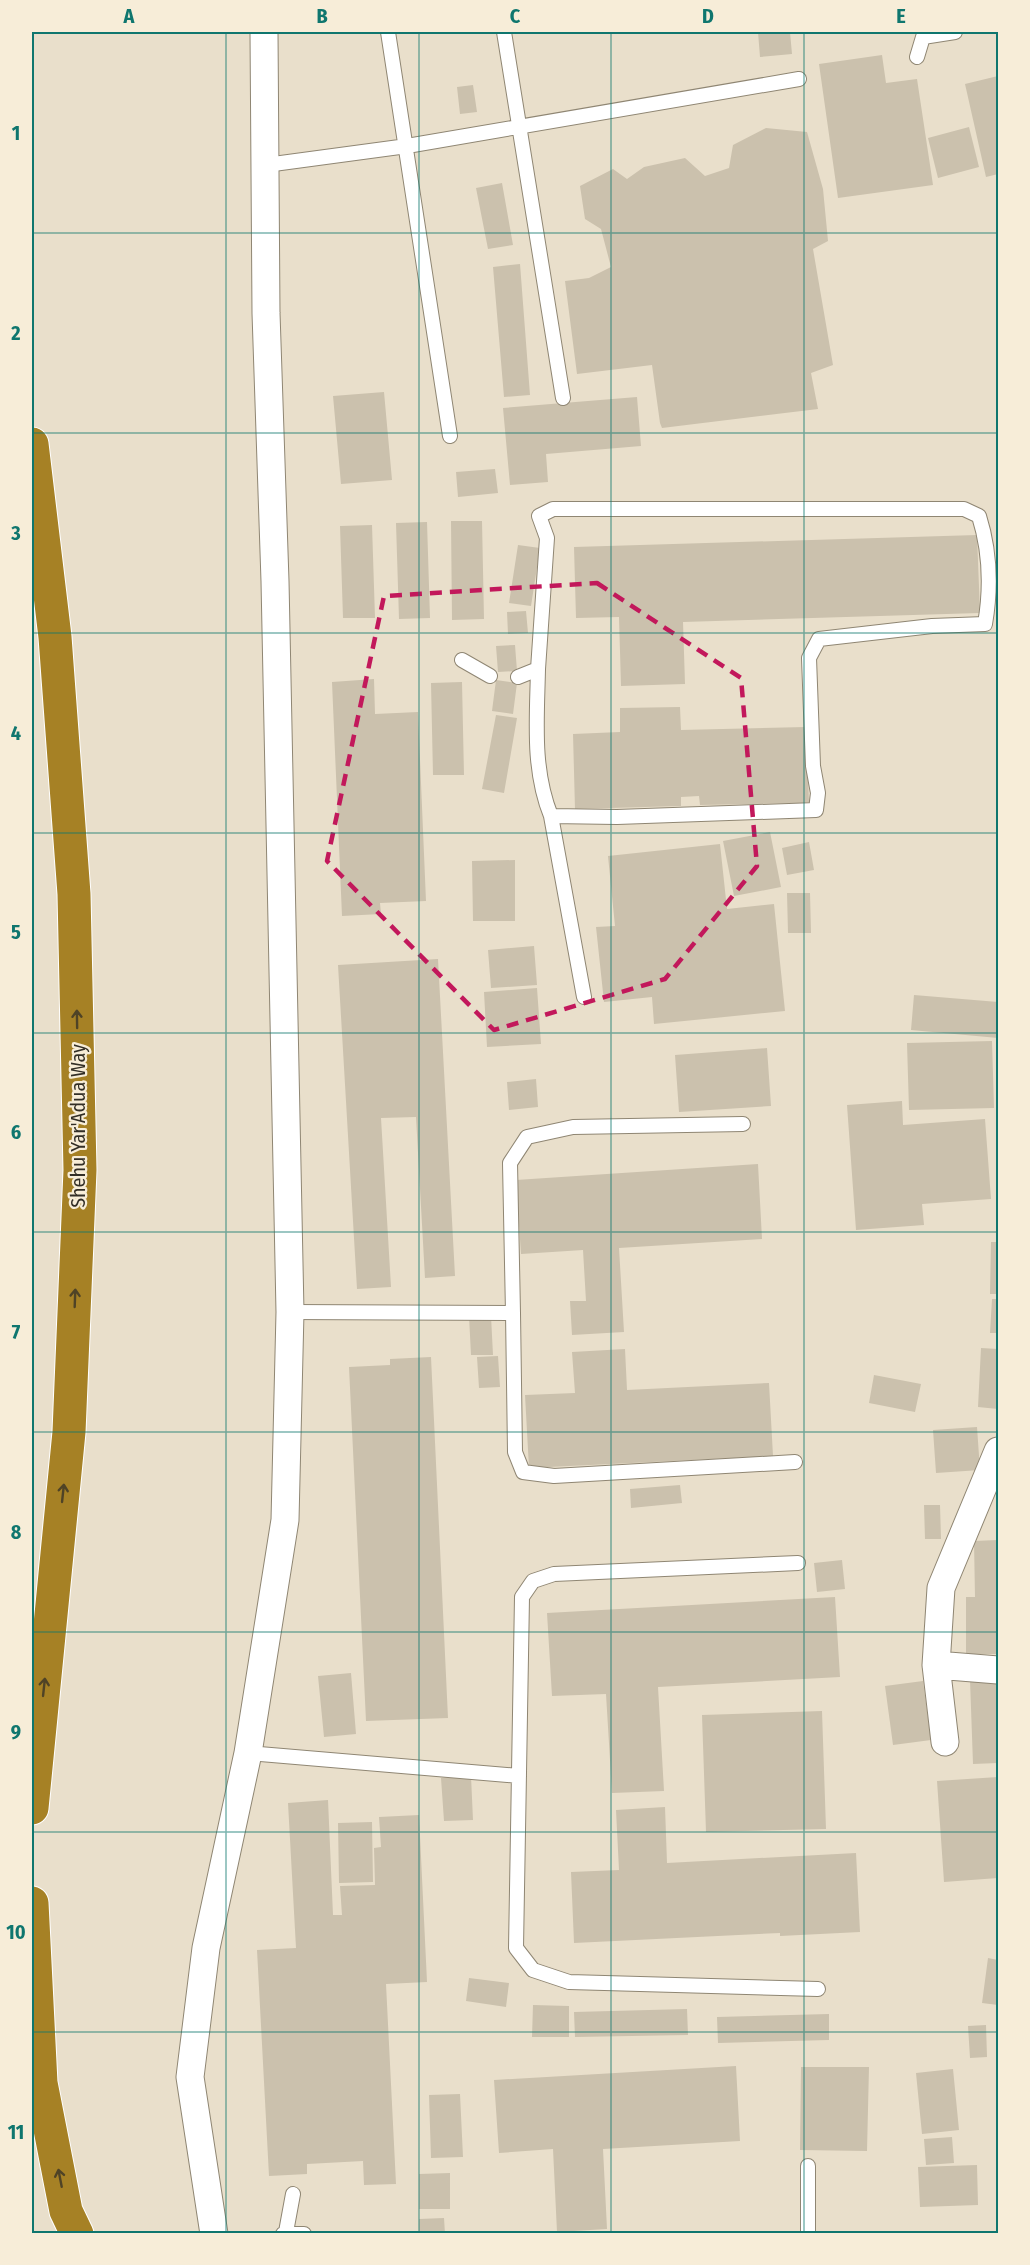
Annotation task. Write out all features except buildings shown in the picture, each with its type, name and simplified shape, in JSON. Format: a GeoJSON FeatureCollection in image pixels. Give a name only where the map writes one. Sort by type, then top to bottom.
{"type":"FeatureCollection","features":[{"type":"Feature","properties":{"kind":"highway","name":"Shehu Yar'Adua Way"},"geometry":{"type":"LineString","coordinates":[[32,444],[55,637],[73,882],[80,1170],[69,1432],[32,1808]]}},
{"type":"Feature","properties":{"kind":"highway"},"geometry":{"type":"LineString","coordinates":[[32,1903],[40,2083],[66,2211],[76,2234]]}},
{"type":"Feature","properties":{"kind":"street"},"geometry":{"type":"LineString","coordinates":[[214,2234],[190,2077],[206,1948],[248,1753],[285,1520],[290,1312],[275,581],[266,313],[264,32]]}},
{"type":"Feature","properties":{"kind":"street"},"geometry":{"type":"LineString","coordinates":[[945,1742],[936,1665],[941,1588],[999,1451]]}},
{"type":"Feature","properties":{"kind":"street"},"geometry":{"type":"LineString","coordinates":[[936,1665],[999,1670]]}},
{"type":"Feature","properties":{"kind":"lane"},"geometry":{"type":"LineString","coordinates":[[388,32],[450,436]]}},
{"type":"Feature","properties":{"kind":"lane"},"geometry":{"type":"LineString","coordinates":[[504,32],[563,398]]}},
{"type":"Feature","properties":{"kind":"lane"},"geometry":{"type":"LineString","coordinates":[[917,57],[923,38],[955,32]]}},
{"type":"Feature","properties":{"kind":"lane"},"geometry":{"type":"LineString","coordinates":[[266,165],[407,146],[799,79]]}},
{"type":"Feature","properties":{"kind":"lane"},"geometry":{"type":"LineString","coordinates":[[551,816],[617,817],[816,810],[818,793],[813,766],[809,658],[819,639],[932,626],[986,624],[989,599],[986,537],[979,516],[964,509],[553,508],[539,516],[547,538],[538,669],[537,763],[543,796],[551,816],[584,997]]}},
{"type":"Feature","properties":{"kind":"lane"},"geometry":{"type":"LineString","coordinates":[[462,660],[490,676]]}},
{"type":"Feature","properties":{"kind":"lane"},"geometry":{"type":"LineString","coordinates":[[518,678],[538,669]]}},
{"type":"Feature","properties":{"kind":"lane"},"geometry":{"type":"LineString","coordinates":[[743,1124],[573,1127],[527,1137],[510,1163],[515,1452],[523,1472],[554,1476],[795,1462]]}},
{"type":"Feature","properties":{"kind":"lane"},"geometry":{"type":"LineString","coordinates":[[290,1312],[513,1313]]}},
{"type":"Feature","properties":{"kind":"lane"},"geometry":{"type":"LineString","coordinates":[[798,1563],[554,1575],[533,1581],[522,1597],[516,1948],[533,1970],[569,1982],[818,1989]]}},
{"type":"Feature","properties":{"kind":"lane"},"geometry":{"type":"LineString","coordinates":[[248,1753],[519,1776]]}},
{"type":"Feature","properties":{"kind":"lane"},"geometry":{"type":"LineString","coordinates":[[808,2166],[808,2234]]}},
{"type":"Feature","properties":{"kind":"lane"},"geometry":{"type":"LineString","coordinates":[[293,2194],[285,2233],[304,2234]]}},
{"type":"Feature","properties":{"kind":"highlighted area"},"geometry":{"type":"Polygon","coordinates":[[[597,583],[741,678],[757,866],[665,979],[494,1030],[327,861],[384,596],[597,583]]]}}]}
